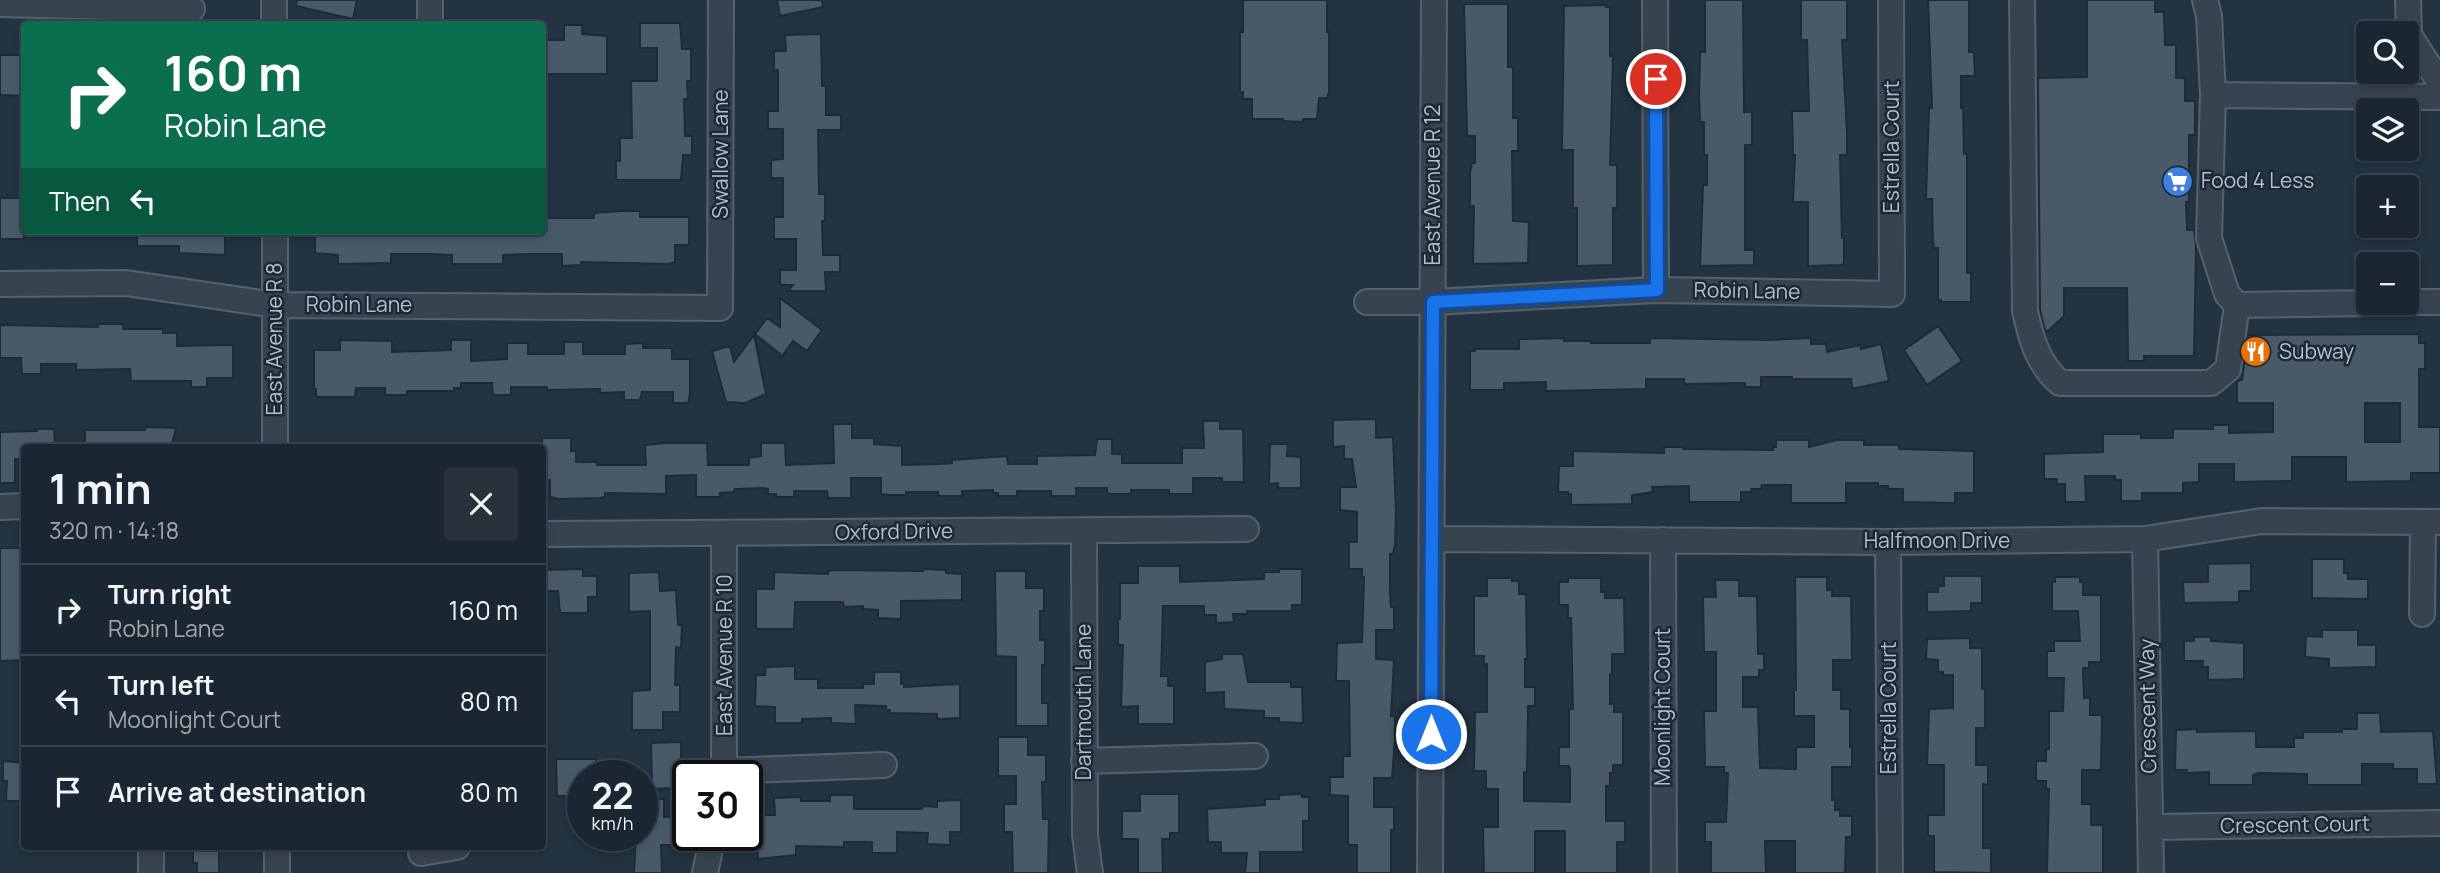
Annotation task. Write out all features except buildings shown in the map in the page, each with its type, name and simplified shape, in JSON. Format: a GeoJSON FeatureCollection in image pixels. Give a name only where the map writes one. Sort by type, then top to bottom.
{"type":"FeatureCollection","features":[{"type":"Feature","properties":{"kind":"street"},"geometry":{"type":"LineString","coordinates":[[274,0],[274,21]]}},
{"type":"Feature","properties":{"kind":"street"},"geometry":{"type":"LineString","coordinates":[[429,21],[430,0]]}},
{"type":"Feature","properties":{"kind":"street","name":"Swallow Lane"},"geometry":{"type":"LineString","coordinates":[[720,308],[721,0]]}},
{"type":"Feature","properties":{"kind":"street","name":"East Avenue R 12"},"geometry":{"type":"LineString","coordinates":[[1430,873],[1434,0]]}},
{"type":"Feature","properties":{"kind":"street"},"geometry":{"type":"LineString","coordinates":[[1655,0],[1657,290]]}},
{"type":"Feature","properties":{"kind":"street","name":"Estrella Court"},"geometry":{"type":"LineString","coordinates":[[1891,0],[1892,294]]}},
{"type":"Feature","properties":{"kind":"street"},"geometry":{"type":"LineString","coordinates":[[2022,0],[2025,311],[2038,356],[2060,383],[2211,383],[2228,369],[2237,305],[2228,294],[2210,238],[2213,95],[2205,0]]}},
{"type":"Feature","properties":{"kind":"street"},"geometry":{"type":"LineString","coordinates":[[2408,0],[2409,36],[2440,83]]}},
{"type":"Feature","properties":{"kind":"street"},"geometry":{"type":"LineString","coordinates":[[0,4],[192,9]]}},
{"type":"Feature","properties":{"kind":"street"},"geometry":{"type":"LineString","coordinates":[[2213,95],[2440,97]]}},
{"type":"Feature","properties":{"kind":"street","name":"East Avenue R 8"},"geometry":{"type":"LineString","coordinates":[[275,235],[275,444]]}},
{"type":"Feature","properties":{"kind":"street","name":"Robin Lane"},"geometry":{"type":"LineString","coordinates":[[0,284],[126,283],[275,305],[720,308]]}},
{"type":"Feature","properties":{"kind":"street","name":"Robin Lane"},"geometry":{"type":"LineString","coordinates":[[1367,302],[1433,302],[1657,290],[1892,294]]}},
{"type":"Feature","properties":{"kind":"street"},"geometry":{"type":"LineString","coordinates":[[2419,302],[2440,302]]}},
{"type":"Feature","properties":{"kind":"street"},"geometry":{"type":"LineString","coordinates":[[2237,305],[2356,303]]}},
{"type":"Feature","properties":{"kind":"street"},"geometry":{"type":"LineString","coordinates":[[0,507],[21,506]]}},
{"type":"Feature","properties":{"kind":"street","name":"Halfmoon Drive"},"geometry":{"type":"LineString","coordinates":[[1432,539],[1888,542],[2145,539],[2262,521],[2432,523]]}},
{"type":"Feature","properties":{"kind":"street"},"geometry":{"type":"LineString","coordinates":[[2422,614],[2432,523]]}},
{"type":"Feature","properties":{"kind":"street","name":"Oxford Drive"},"geometry":{"type":"LineString","coordinates":[[546,534],[1246,529]]}},
{"type":"Feature","properties":{"kind":"street","name":"Dartmouth Lane"},"geometry":{"type":"LineString","coordinates":[[1084,531],[1085,835],[1090,873]]}},
{"type":"Feature","properties":{"kind":"street","name":"East Avenue R 10"},"geometry":{"type":"LineString","coordinates":[[724,534],[724,760]]}},
{"type":"Feature","properties":{"kind":"street","name":"Crescent Way"},"geometry":{"type":"LineString","coordinates":[[2145,539],[2151,873]]}},
{"type":"Feature","properties":{"kind":"street","name":"Moonlight Court"},"geometry":{"type":"LineString","coordinates":[[1663,540],[1664,873]]}},
{"type":"Feature","properties":{"kind":"street","name":"Estrella Court"},"geometry":{"type":"LineString","coordinates":[[1888,542],[1890,873]]}},
{"type":"Feature","properties":{"kind":"street"},"geometry":{"type":"LineString","coordinates":[[1084,761],[1255,756]]}},
{"type":"Feature","properties":{"kind":"street"},"geometry":{"type":"LineString","coordinates":[[763,771],[884,765]]}},
{"type":"Feature","properties":{"kind":"street","name":"Crescent Court"},"geometry":{"type":"LineString","coordinates":[[2151,827],[2440,823]]}},
{"type":"Feature","properties":{"kind":"street"},"geometry":{"type":"LineString","coordinates":[[151,850],[151,873]]}},
{"type":"Feature","properties":{"kind":"street"},"geometry":{"type":"LineString","coordinates":[[277,850],[277,873]]}},
{"type":"Feature","properties":{"kind":"street"},"geometry":{"type":"LineString","coordinates":[[421,850],[421,853],[439,850]]}},
{"type":"Feature","properties":{"kind":"street"},"geometry":{"type":"LineString","coordinates":[[705,873],[710,851]]}},
{"type":"Feature","properties":{"kind":"place","name":"Food 4 Less"},"geometry":{"type":"Point","coordinates":[2178,181]}},
{"type":"Feature","properties":{"kind":"place","name":"Subway"},"geometry":{"type":"Point","coordinates":[2256,352]}},
{"type":"Feature","properties":{"kind":"route"},"geometry":{"type":"LineString","coordinates":[[1431,734],[1433,302],[1657,290],[1656,79]]}}]}
